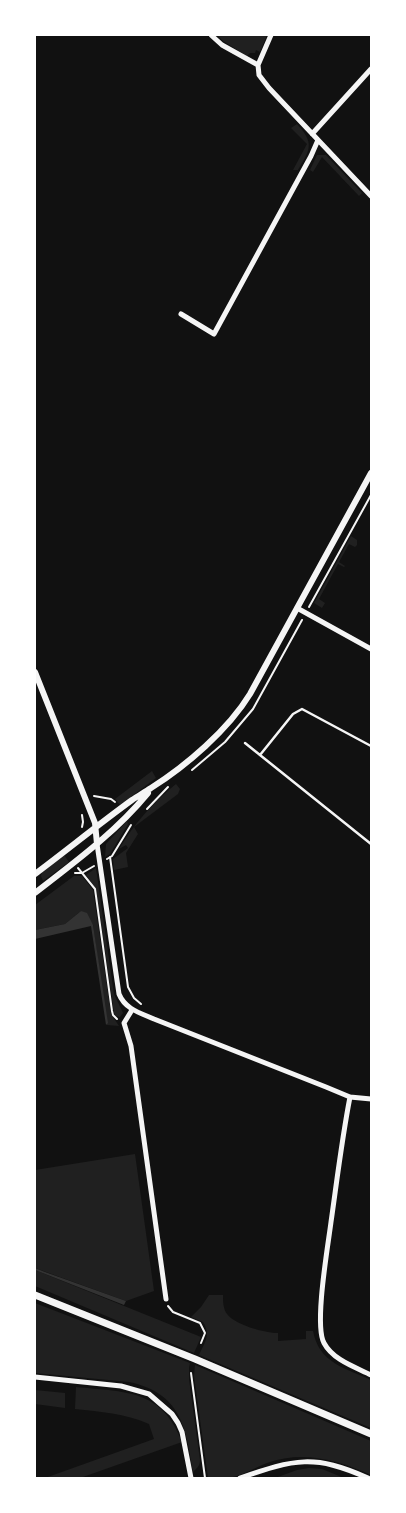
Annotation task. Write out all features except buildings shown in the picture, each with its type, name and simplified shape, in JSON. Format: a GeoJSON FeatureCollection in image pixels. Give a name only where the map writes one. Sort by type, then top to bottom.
{"type":"FeatureCollection","features":[{"type":"Feature","properties":{"kind":"main road"},"geometry":{"type":"LineString","coordinates":[[35,1295],[194,1359],[371,1434]]}},
{"type":"Feature","properties":{"kind":"street"},"geometry":{"type":"LineString","coordinates":[[211,35],[222,45],[258,65]]}},
{"type":"Feature","properties":{"kind":"street"},"geometry":{"type":"LineString","coordinates":[[271,35],[258,65],[259,76],[371,196]]}},
{"type":"Feature","properties":{"kind":"street"},"geometry":{"type":"LineString","coordinates":[[312,134],[371,69]]}},
{"type":"Feature","properties":{"kind":"street"},"geometry":{"type":"LineString","coordinates":[[181,314],[214,334],[318,140]]}},
{"type":"Feature","properties":{"kind":"street"},"geometry":{"type":"LineString","coordinates":[[35,874],[120,809],[152,788],[212,740],[236,716],[250,694],[371,473]]}},
{"type":"Feature","properties":{"kind":"street"},"geometry":{"type":"LineString","coordinates":[[297,608],[371,649]]}},
{"type":"Feature","properties":{"kind":"street"},"geometry":{"type":"LineString","coordinates":[[35,672],[96,828],[120,994],[125,1004],[132,1010],[350,1097],[371,1099]]}},
{"type":"Feature","properties":{"kind":"street"},"geometry":{"type":"LineString","coordinates":[[35,893],[97,844],[126,817],[152,788]]}},
{"type":"Feature","properties":{"kind":"street"},"geometry":{"type":"LineString","coordinates":[[132,1010],[124,1023],[130,1046],[166,1299]]}},
{"type":"Feature","properties":{"kind":"street"},"geometry":{"type":"LineString","coordinates":[[350,1097],[324,1276],[320,1324],[323,1342],[334,1355],[371,1375]]}},
{"type":"Feature","properties":{"kind":"street"},"geometry":{"type":"LineString","coordinates":[[35,1377],[121,1386],[149,1394],[172,1414],[178,1423],[182,1432],[191,1478]]}},
{"type":"Feature","properties":{"kind":"street"},"geometry":{"type":"LineString","coordinates":[[240,1478],[280,1465],[317,1461],[349,1469],[368,1478]]}},
{"type":"Feature","properties":{"kind":"lane"},"geometry":{"type":"LineString","coordinates":[[260,755],[293,714],[302,709],[371,746]]}},
{"type":"Feature","properties":{"kind":"lane"},"geometry":{"type":"LineString","coordinates":[[245,743],[371,844]]}},
{"type":"Feature","properties":{"kind":"path"},"geometry":{"type":"LineString","coordinates":[[80,787],[88,795],[111,799],[120,809]]}},
{"type":"Feature","properties":{"kind":"path"},"geometry":{"type":"LineString","coordinates":[[110,857],[128,988],[138,1002]]}},
{"type":"Feature","properties":{"kind":"path"},"geometry":{"type":"LineString","coordinates":[[82,873],[95,889],[113,1015],[124,1023]]}},
{"type":"Feature","properties":{"kind":"path"},"geometry":{"type":"LineString","coordinates":[[166,1299],[168,1307],[173,1312],[203,1326],[205,1333],[201,1343]]}},
{"type":"Feature","properties":{"kind":"path"},"geometry":{"type":"LineString","coordinates":[[191,1373],[205,1478]]}},
{"type":"Feature","properties":{"kind":"shaded area"},"geometry":{"type":"Polygon","coordinates":[[[217,35],[267,35],[260,52],[256,50],[255,53],[250,53],[247,56],[217,35]]]}},
{"type":"Feature","properties":{"kind":"shaded area"},"geometry":{"type":"Polygon","coordinates":[[[297,124],[303,131],[309,147],[298,170],[293,170],[307,144],[291,128],[297,124]]]}},
{"type":"Feature","properties":{"kind":"shaded area"},"geometry":{"type":"Polygon","coordinates":[[[317,155],[326,155],[362,193],[359,196],[322,157],[313,172],[310,170],[317,155]]]}},
{"type":"Feature","properties":{"kind":"shaded area"},"geometry":{"type":"Polygon","coordinates":[[[351,536],[357,540],[357,545],[355,547],[349,544],[339,562],[345,566],[338,564],[319,599],[325,603],[322,608],[314,603],[351,536]]]}},
{"type":"Feature","properties":{"kind":"shaded area"},"geometry":{"type":"Polygon","coordinates":[[[152,771],[156,778],[120,805],[115,799],[152,771]]]}},
{"type":"Feature","properties":{"kind":"shaded area"},"geometry":{"type":"Polygon","coordinates":[[[176,784],[180,789],[178,794],[134,827],[152,806],[176,784]]]}},
{"type":"Feature","properties":{"kind":"shaded area"},"geometry":{"type":"Polygon","coordinates":[[[127,821],[128,824],[110,854],[105,857],[106,844],[127,821]]]}},
{"type":"Feature","properties":{"kind":"shaded area"},"geometry":{"type":"Polygon","coordinates":[[[134,827],[138,834],[126,853],[128,867],[114,870],[113,859],[128,848],[126,845],[119,849],[134,827]]]}},
{"type":"Feature","properties":{"kind":"shaded area"},"geometry":{"type":"Polygon","coordinates":[[[64,855],[69,862],[43,881],[42,872],[64,855]]]}},
{"type":"Feature","properties":{"kind":"shaded area"},"geometry":{"type":"Polygon","coordinates":[[[96,868],[114,994],[123,1013],[120,1017],[114,1013],[96,889],[86,875],[96,868]]]}},
{"type":"Feature","properties":{"kind":"shaded area"},"geometry":{"type":"Polygon","coordinates":[[[74,876],[82,876],[93,890],[111,1014],[119,1026],[107,1025],[93,925],[81,911],[65,924],[35,930],[35,905],[74,876]]]}},
{"type":"Feature","properties":{"kind":"shaded area"},"geometry":{"type":"Polygon","coordinates":[[[81,911],[87,913],[93,925],[108,1023],[106,1025],[91,926],[35,939],[35,930],[65,924],[81,911]]]}},
{"type":"Feature","properties":{"kind":"shaded area"},"geometry":{"type":"Polygon","coordinates":[[[135,1154],[154,1291],[126,1301],[35,1268],[35,1170],[135,1154]]]}},
{"type":"Feature","properties":{"kind":"shaded area"},"geometry":{"type":"Polygon","coordinates":[[[35,1268],[126,1301],[124,1305],[35,1270],[35,1268]]]}},
{"type":"Feature","properties":{"kind":"shaded area"},"geometry":{"type":"Polygon","coordinates":[[[35,1270],[201,1337],[194,1353],[35,1286],[35,1270]]]}},
{"type":"Feature","properties":{"kind":"shaded area"},"geometry":{"type":"Polygon","coordinates":[[[209,1295],[223,1295],[225,1310],[231,1318],[251,1328],[278,1333],[278,1341],[306,1339],[306,1331],[313,1331],[316,1342],[321,1350],[334,1363],[371,1380],[371,1428],[199,1355],[205,1342],[207,1331],[203,1322],[191,1317],[209,1295]]]}},
{"type":"Feature","properties":{"kind":"shaded area"},"geometry":{"type":"Polygon","coordinates":[[[35,1303],[190,1363],[189,1379],[200,1460],[199,1465],[193,1472],[187,1440],[178,1414],[160,1394],[129,1382],[35,1373],[35,1303]]]}},
{"type":"Feature","properties":{"kind":"shaded area"},"geometry":{"type":"Polygon","coordinates":[[[195,1365],[371,1441],[371,1475],[333,1461],[320,1458],[294,1457],[267,1463],[232,1477],[208,1478],[194,1376],[195,1365]]]}},
{"type":"Feature","properties":{"kind":"shaded area"},"geometry":{"type":"Polygon","coordinates":[[[76,1387],[110,1390],[140,1396],[164,1412],[174,1425],[182,1442],[80,1478],[45,1478],[154,1439],[149,1424],[140,1420],[75,1409],[76,1387]]]}},
{"type":"Feature","properties":{"kind":"shaded area"},"geometry":{"type":"Polygon","coordinates":[[[35,1390],[65,1393],[65,1408],[35,1404],[35,1390]]]}},
{"type":"Feature","properties":{"kind":"shaded area"},"geometry":{"type":"Polygon","coordinates":[[[309,1468],[322,1469],[344,1478],[275,1478],[309,1468]]]}}]}
